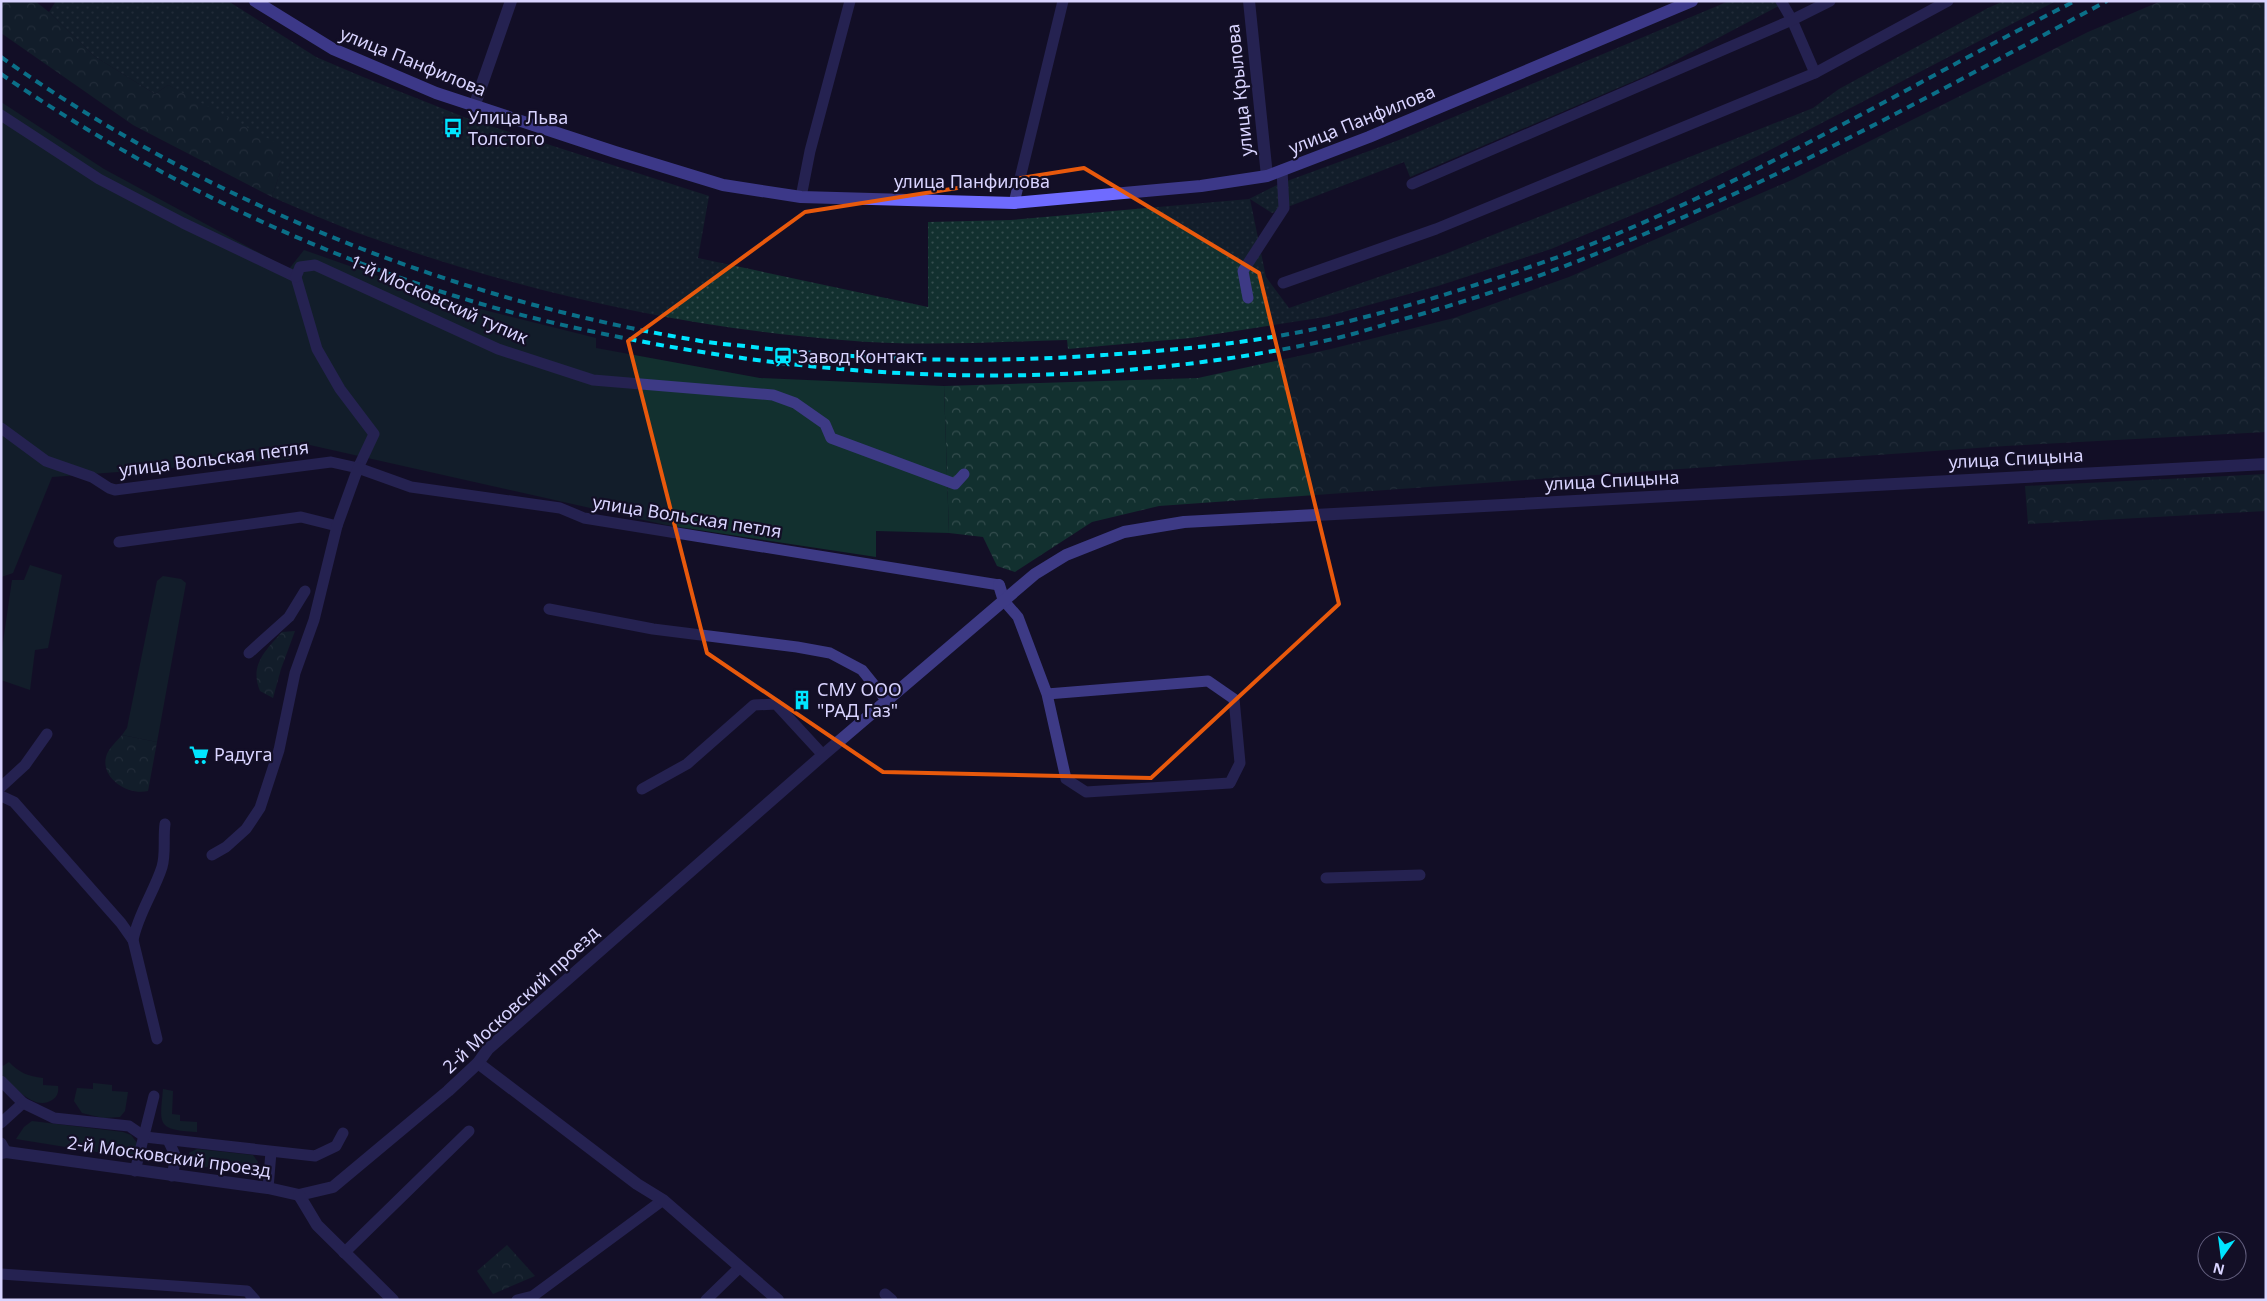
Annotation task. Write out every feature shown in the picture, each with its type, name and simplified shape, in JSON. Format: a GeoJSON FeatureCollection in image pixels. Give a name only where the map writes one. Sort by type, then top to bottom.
{"type":"FeatureCollection","features":[{"type":"Feature","properties":{"kind":"main road","name":"улица Панфилова"},"geometry":{"type":"LineString","coordinates":[[255,1],[333,49],[436,93],[474,107],[723,185],[801,197],[1014,203],[1201,186],[1267,176],[1369,137],[1692,1]]}},
{"type":"Feature","properties":{"kind":"street"},"geometry":{"type":"LineString","coordinates":[[474,107],[511,1]]}},
{"type":"Feature","properties":{"kind":"street","name":"улица Крылова"},"geometry":{"type":"LineString","coordinates":[[1249,1],[1267,176]]}},
{"type":"Feature","properties":{"kind":"street","name":"улица Спицына"},"geometry":{"type":"LineString","coordinates":[[986,617],[1036,574],[1066,555],[1124,532],[1184,522],[2266,464]]}},
{"type":"Feature","properties":{"kind":"street","name":"улица Вольская петля"},"geometry":{"type":"LineString","coordinates":[[999,585],[1004,601]]}},
{"type":"Feature","properties":{"kind":"street","name":"2-й Московский проезд"},"geometry":{"type":"LineString","coordinates":[[3,1149],[135,1171],[268,1188],[299,1195],[333,1187],[448,1091],[478,1062],[488,1049],[635,919],[823,755],[986,617]]}},
{"type":"Feature","properties":{"kind":"street"},"geometry":{"type":"LineString","coordinates":[[478,1062],[637,1184],[663,1200],[778,1300]]}},
{"type":"Feature","properties":{"kind":"street"},"geometry":{"type":"LineString","coordinates":[[299,1195],[317,1225],[393,1300]]}},
{"type":"Feature","properties":{"kind":"lane"},"geometry":{"type":"LineString","coordinates":[[801,197],[815,133],[850,1]]}},
{"type":"Feature","properties":{"kind":"lane"},"geometry":{"type":"LineString","coordinates":[[1014,203],[1063,1]]}},
{"type":"Feature","properties":{"kind":"lane"},"geometry":{"type":"LineString","coordinates":[[1781,1],[1792,20],[1815,73]]}},
{"type":"Feature","properties":{"kind":"lane"},"geometry":{"type":"LineString","coordinates":[[1412,184],[1792,20],[1830,1]]}},
{"type":"Feature","properties":{"kind":"lane"},"geometry":{"type":"LineString","coordinates":[[1283,283],[1436,230],[1815,73],[1948,1]]}},
{"type":"Feature","properties":{"kind":"lane"},"geometry":{"type":"LineString","coordinates":[[1,115],[99,179],[183,223],[296,277],[317,349],[340,389],[374,434],[358,468],[337,526],[314,620],[295,673],[279,750],[260,808],[246,830],[226,847],[212,855]]}},
{"type":"Feature","properties":{"kind":"lane"},"geometry":{"type":"LineString","coordinates":[[1248,298],[1243,271],[1284,208],[1282,170]]}},
{"type":"Feature","properties":{"kind":"lane","name":"1-й Московский тупик"},"geometry":{"type":"LineString","coordinates":[[296,277],[300,267],[315,265],[498,350],[593,380],[773,395],[795,403],[825,424],[830,438],[955,484],[964,474]]}},
{"type":"Feature","properties":{"kind":"lane","name":"улица Вольская петля"},"geometry":{"type":"LineString","coordinates":[[1,428],[46,461],[92,477],[115,490],[331,462],[358,468],[411,487],[560,508],[584,518],[999,585]]}},
{"type":"Feature","properties":{"kind":"lane"},"geometry":{"type":"LineString","coordinates":[[119,542],[300,517],[337,526]]}},
{"type":"Feature","properties":{"kind":"lane"},"geometry":{"type":"LineString","coordinates":[[249,653],[289,617],[305,591]]}},
{"type":"Feature","properties":{"kind":"lane"},"geometry":{"type":"LineString","coordinates":[[1004,601],[1018,617],[1047,694],[1066,779],[1086,792],[1230,783],[1240,763],[1234,699],[1208,681],[1047,694]]}},
{"type":"Feature","properties":{"kind":"lane"},"geometry":{"type":"LineString","coordinates":[[549,609],[653,629],[830,653],[862,670],[887,701]]}},
{"type":"Feature","properties":{"kind":"lane"},"geometry":{"type":"LineString","coordinates":[[642,790],[687,764],[754,705],[776,704],[823,755]]}},
{"type":"Feature","properties":{"kind":"lane"},"geometry":{"type":"LineString","coordinates":[[1,787],[25,766],[47,734]]}},
{"type":"Feature","properties":{"kind":"lane"},"geometry":{"type":"LineString","coordinates":[[1,796],[14,802],[121,923],[133,940],[157,1039]]}},
{"type":"Feature","properties":{"kind":"lane"},"geometry":{"type":"LineString","coordinates":[[133,940],[136,926],[162,868],[165,824]]}},
{"type":"Feature","properties":{"kind":"lane"},"geometry":{"type":"LineString","coordinates":[[1326,878],[1420,874]]}},
{"type":"Feature","properties":{"kind":"lane"},"geometry":{"type":"LineString","coordinates":[[1,1081],[23,1103],[54,1118],[129,1126],[145,1137],[315,1156],[336,1146],[343,1133]]}},
{"type":"Feature","properties":{"kind":"lane"},"geometry":{"type":"LineString","coordinates":[[135,1171],[154,1096]]}},
{"type":"Feature","properties":{"kind":"lane"},"geometry":{"type":"LineString","coordinates":[[1,1123],[23,1103]]}},
{"type":"Feature","properties":{"kind":"lane"},"geometry":{"type":"LineString","coordinates":[[344,1253],[469,1131]]}},
{"type":"Feature","properties":{"kind":"lane"},"geometry":{"type":"LineString","coordinates":[[168,1140],[176,1157],[172,1176]]}},
{"type":"Feature","properties":{"kind":"lane"},"geometry":{"type":"LineString","coordinates":[[268,1188],[271,1152]]}},
{"type":"Feature","properties":{"kind":"lane"},"geometry":{"type":"LineString","coordinates":[[517,1300],[533,1296],[663,1200]]}},
{"type":"Feature","properties":{"kind":"lane"},"geometry":{"type":"LineString","coordinates":[[706,1300],[740,1267]]}},
{"type":"Feature","properties":{"kind":"lane"},"geometry":{"type":"LineString","coordinates":[[1,1274],[247,1291],[255,1300]]}},
{"type":"Feature","properties":{"kind":"highlighted area"},"geometry":{"type":"Polygon","coordinates":[[[1084,168],[1259,273],[1339,604],[1151,778],[883,772],[707,653],[628,341],[805,212],[1084,168]]]}},
{"type":"Feature","properties":{"kind":"green space"},"geometry":{"type":"Polygon","coordinates":[[[1,1],[35,1],[49,12],[94,56],[155,94],[168,85],[280,145],[281,170],[272,197],[133,125],[1,33],[1,1]]]}},
{"type":"Feature","properties":{"kind":"green space"},"geometry":{"type":"Polygon","coordinates":[[[56,1],[228,1],[316,57],[363,77],[469,119],[709,196],[698,258],[928,307],[928,222],[1011,220],[1249,199],[1279,184],[1399,140],[1729,1],[1788,1],[1648,75],[1410,177],[1404,162],[1272,213],[1250,199],[1266,277],[1289,308],[1445,254],[1813,108],[1839,89],[2004,1],[2056,1],[1766,152],[1661,203],[1551,249],[1438,286],[1325,317],[1191,338],[1068,349],[1067,340],[955,343],[870,342],[718,326],[656,315],[534,288],[474,271],[355,232],[272,197],[281,170],[187,96],[168,85],[155,94],[94,56],[49,12],[56,1]]]}},
{"type":"Feature","properties":{"kind":"green space"},"geometry":{"type":"Polygon","coordinates":[[[2161,1],[2266,1],[2266,432],[2005,446],[1159,506],[1092,522],[1015,572],[997,566],[983,537],[949,533],[944,386],[1198,378],[1331,349],[1454,318],[1569,277],[1794,179],[2088,32],[2161,1]]]}},
{"type":"Feature","properties":{"kind":"green space"},"geometry":{"type":"Polygon","coordinates":[[[1,102],[104,169],[289,269],[304,250],[452,302],[596,338],[596,348],[760,378],[944,386],[949,533],[876,531],[876,557],[666,525],[301,443],[289,459],[52,477],[13,573],[1,577],[1,102]]]}},
{"type":"Feature","properties":{"kind":"green space"},"geometry":{"type":"Polygon","coordinates":[[[2266,474],[2266,511],[2028,524],[2025,486],[2266,474]]]}},
{"type":"Feature","properties":{"kind":"green space"},"geometry":{"type":"Polygon","coordinates":[[[30,565],[62,575],[48,648],[35,650],[30,690],[1,680],[1,656],[12,580],[24,580],[30,565]]]}},
{"type":"Feature","properties":{"kind":"green space"},"geometry":{"type":"Polygon","coordinates":[[[163,576],[181,579],[186,583],[157,742],[122,735],[127,728],[157,581],[163,576]]]}},
{"type":"Feature","properties":{"kind":"green space"},"geometry":{"type":"Polygon","coordinates":[[[295,631],[273,698],[260,691],[257,682],[258,666],[265,652],[282,632],[295,631]]]}},
{"type":"Feature","properties":{"kind":"green space"},"geometry":{"type":"Polygon","coordinates":[[[122,735],[157,742],[148,791],[132,791],[124,788],[111,777],[107,770],[105,762],[107,754],[122,735]]]}},
{"type":"Feature","properties":{"kind":"green space"},"geometry":{"type":"Polygon","coordinates":[[[9,1062],[16,1069],[24,1073],[43,1078],[43,1085],[58,1086],[56,1096],[45,1103],[38,1103],[24,1096],[1,1074],[1,1064],[3,1066],[9,1062]]]}},
{"type":"Feature","properties":{"kind":"green space"},"geometry":{"type":"Polygon","coordinates":[[[93,1083],[112,1085],[112,1091],[128,1092],[125,1111],[120,1117],[103,1118],[82,1113],[74,1101],[77,1088],[93,1089],[93,1083]]]}},
{"type":"Feature","properties":{"kind":"green space"},"geometry":{"type":"Polygon","coordinates":[[[163,1089],[173,1091],[172,1114],[180,1115],[180,1121],[197,1122],[197,1132],[167,1127],[161,1110],[163,1089]]]}},
{"type":"Feature","properties":{"kind":"green space"},"geometry":{"type":"Polygon","coordinates":[[[32,1121],[123,1132],[131,1135],[137,1143],[134,1158],[16,1139],[24,1127],[32,1121]]]}},
{"type":"Feature","properties":{"kind":"green space"},"geometry":{"type":"Polygon","coordinates":[[[197,1149],[253,1155],[258,1162],[255,1169],[247,1171],[194,1166],[189,1159],[189,1153],[197,1149]]]}},
{"type":"Feature","properties":{"kind":"green space"},"geometry":{"type":"Polygon","coordinates":[[[507,1245],[535,1276],[493,1294],[477,1271],[507,1245]]]}},
{"type":"Feature","properties":{"kind":"railway"},"geometry":{"type":"LineString","coordinates":[[1,57],[79,109],[161,156],[245,199],[332,237],[421,270],[511,299],[603,322],[719,343],[847,356],[889,358],[975,360],[1061,358],[1187,348],[1297,333],[1413,304],[1558,257],[1691,201],[1756,169],[2075,1]]}},
{"type":"Feature","properties":{"kind":"railway"},"geometry":{"type":"LineString","coordinates":[[1,74],[108,142],[220,202],[336,254],[395,276],[496,308],[557,324],[619,337],[706,353],[794,364],[883,372],[971,375],[1060,374],[1149,368],[1237,357],[1324,341],[1357,333],[1503,288],[1593,255],[1681,218],[1768,178],[1938,92],[2107,1]]}},
{"type":"Feature","properties":{"kind":"place","name":"Улица Льва Толстого"},"geometry":{"type":"Point","coordinates":[453,128]}},
{"type":"Feature","properties":{"kind":"place","name":"Завод Контакт"},"geometry":{"type":"Point","coordinates":[783,357]}},
{"type":"Feature","properties":{"kind":"place","name":"СМУ ООО \"РАД Газ\""},"geometry":{"type":"Point","coordinates":[802,700]}},
{"type":"Feature","properties":{"kind":"place","name":"Радуга"},"geometry":{"type":"Point","coordinates":[199,755]}}]}
